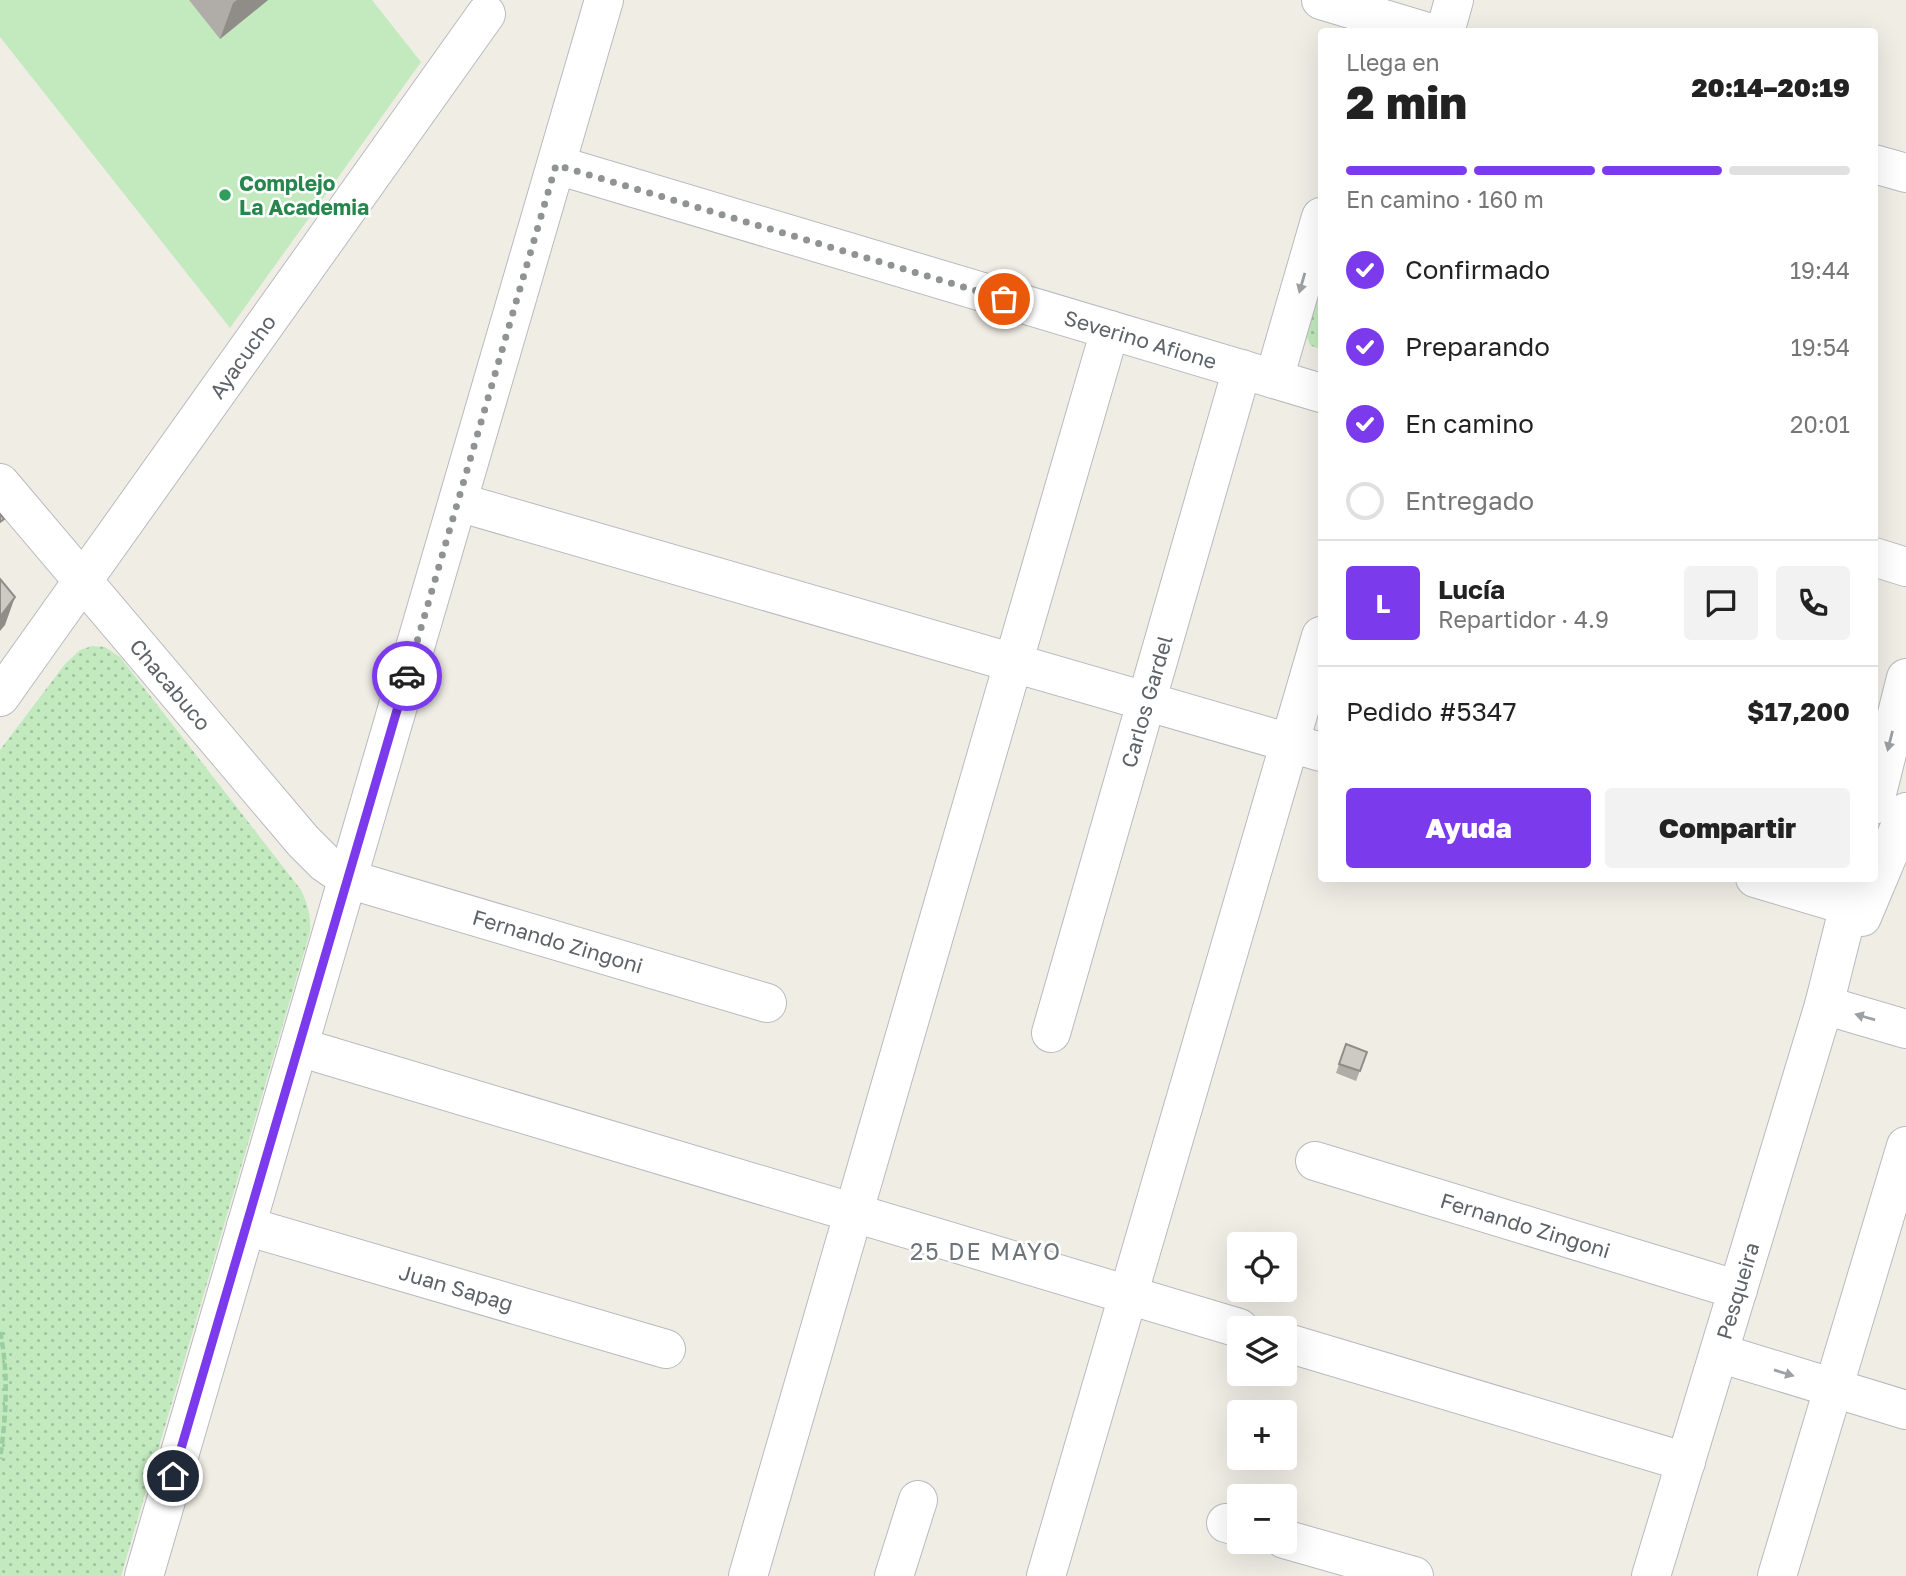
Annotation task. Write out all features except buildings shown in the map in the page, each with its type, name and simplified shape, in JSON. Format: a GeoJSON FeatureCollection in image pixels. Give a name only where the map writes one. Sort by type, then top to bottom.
{"type":"FeatureCollection","features":[{"type":"Feature","properties":{"kind":"street"},"geometry":{"type":"LineString","coordinates":[[144,1576],[604,0]]}},
{"type":"Feature","properties":{"kind":"street"},"geometry":{"type":"LineString","coordinates":[[1321,0],[1415,28]]}},
{"type":"Feature","properties":{"kind":"street"},"geometry":{"type":"LineString","coordinates":[[1446,28],[1454,0]]}},
{"type":"Feature","properties":{"kind":"street","name":"Ayacucho"},"geometry":{"type":"LineString","coordinates":[[0,697],[486,14]]}},
{"type":"Feature","properties":{"kind":"street","name":"Severino Afione"},"geometry":{"type":"LineString","coordinates":[[556,165],[1318,392]]}},
{"type":"Feature","properties":{"kind":"street"},"geometry":{"type":"LineString","coordinates":[[1878,165],[1906,173]]}},
{"type":"Feature","properties":{"kind":"street","name":"Carlos Gardel"},"geometry":{"type":"LineString","coordinates":[[1051,1033],[1146,702],[1258,374],[1318,224]]}},
{"type":"Feature","properties":{"kind":"street"},"geometry":{"type":"LineString","coordinates":[[748,1576],[1110,330]]}},
{"type":"Feature","properties":{"kind":"street","name":"Chacabuco"},"geometry":{"type":"LineString","coordinates":[[0,483],[303,841],[325,863],[348,879]]}},
{"type":"Feature","properties":{"kind":"street"},"geometry":{"type":"LineString","coordinates":[[458,502],[1306,748]]}},
{"type":"Feature","properties":{"kind":"street"},"geometry":{"type":"LineString","coordinates":[[1878,558],[1906,567]]}},
{"type":"Feature","properties":{"kind":"street"},"geometry":{"type":"LineString","coordinates":[[1046,1576],[1128,1295],[1306,748],[1318,658]]}},
{"type":"Feature","properties":{"kind":"street"},"geometry":{"type":"LineString","coordinates":[[1878,789],[1906,678]]}},
{"type":"Feature","properties":{"kind":"street","name":"Pesqueira"},"geometry":{"type":"LineString","coordinates":[[1878,878],[1906,812]]}},
{"type":"Feature","properties":{"kind":"street","name":"Fernando Zingoni"},"geometry":{"type":"LineString","coordinates":[[348,879],[767,1003]]}},
{"type":"Feature","properties":{"kind":"street"},"geometry":{"type":"LineString","coordinates":[[1783,882],[1852,892]]}},
{"type":"Feature","properties":{"kind":"street","name":"Pesqueira"},"geometry":{"type":"LineString","coordinates":[[1824,1005],[1876,882]]}},
{"type":"Feature","properties":{"kind":"street","name":"Pesqueira"},"geometry":{"type":"LineString","coordinates":[[1651,1576],[1824,1005],[1852,892]]}},
{"type":"Feature","properties":{"kind":"street"},"geometry":{"type":"LineString","coordinates":[[1824,1005],[1906,1029]]}},
{"type":"Feature","properties":{"kind":"street"},"geometry":{"type":"LineString","coordinates":[[299,1047],[1227,1324]]}},
{"type":"Feature","properties":{"kind":"street"},"geometry":{"type":"LineString","coordinates":[[1777,1576],[1906,1146]]}},
{"type":"Feature","properties":{"kind":"street","name":"Fernando Zingoni"},"geometry":{"type":"LineString","coordinates":[[1315,1161],[1738,1290]]}},
{"type":"Feature","properties":{"kind":"street","name":"Juan Sapag"},"geometry":{"type":"LineString","coordinates":[[246,1226],[666,1349]]}},
{"type":"Feature","properties":{"kind":"street"},"geometry":{"type":"LineString","coordinates":[[1297,1346],[1686,1462]]}},
{"type":"Feature","properties":{"kind":"street"},"geometry":{"type":"LineString","coordinates":[[1719,1353],[1906,1410]]}},
{"type":"Feature","properties":{"kind":"street"},"geometry":{"type":"LineString","coordinates":[[894,1576],[918,1500]]}},
{"type":"Feature","properties":{"kind":"street"},"geometry":{"type":"LineString","coordinates":[[1297,1543],[1414,1576]]}},
{"type":"Feature","properties":{"kind":"path"},"geometry":{"type":"LineString","coordinates":[[0,1332],[5,1380],[4,1433],[0,1460]]}},
{"type":"Feature","properties":{"kind":"green space","name":"Complejo La Academia"},"geometry":{"type":"Polygon","coordinates":[[[0,0],[372,0],[421,62],[230,328],[0,37],[0,0]]]}},
{"type":"Feature","properties":{"kind":"green space"},"geometry":{"type":"Polygon","coordinates":[[[1318,293],[1318,349],[1310,345],[1306,335],[1318,293]]]}},
{"type":"Feature","properties":{"kind":"green space"},"geometry":{"type":"Polygon","coordinates":[[[92,646],[105,647],[120,657],[301,890],[306,901],[310,932],[121,1576],[0,1576],[0,750],[65,664],[80,650],[92,646]]]}},
{"type":"Feature","properties":{"kind":"way so far"},"geometry":{"type":"LineString","coordinates":[[407,676],[556,165],[1004,299]]}},
{"type":"Feature","properties":{"kind":"place","name":"Complejo La Academia"},"geometry":{"type":"Point","coordinates":[225,195]}},
{"type":"Feature","properties":{"kind":"district","name":"25 DE MAYO"},"geometry":{"type":"Point","coordinates":[986,1251]}},
{"type":"Feature","properties":{"kind":"route"},"geometry":{"type":"LineString","coordinates":[[173,1476],[407,676]]}}]}
